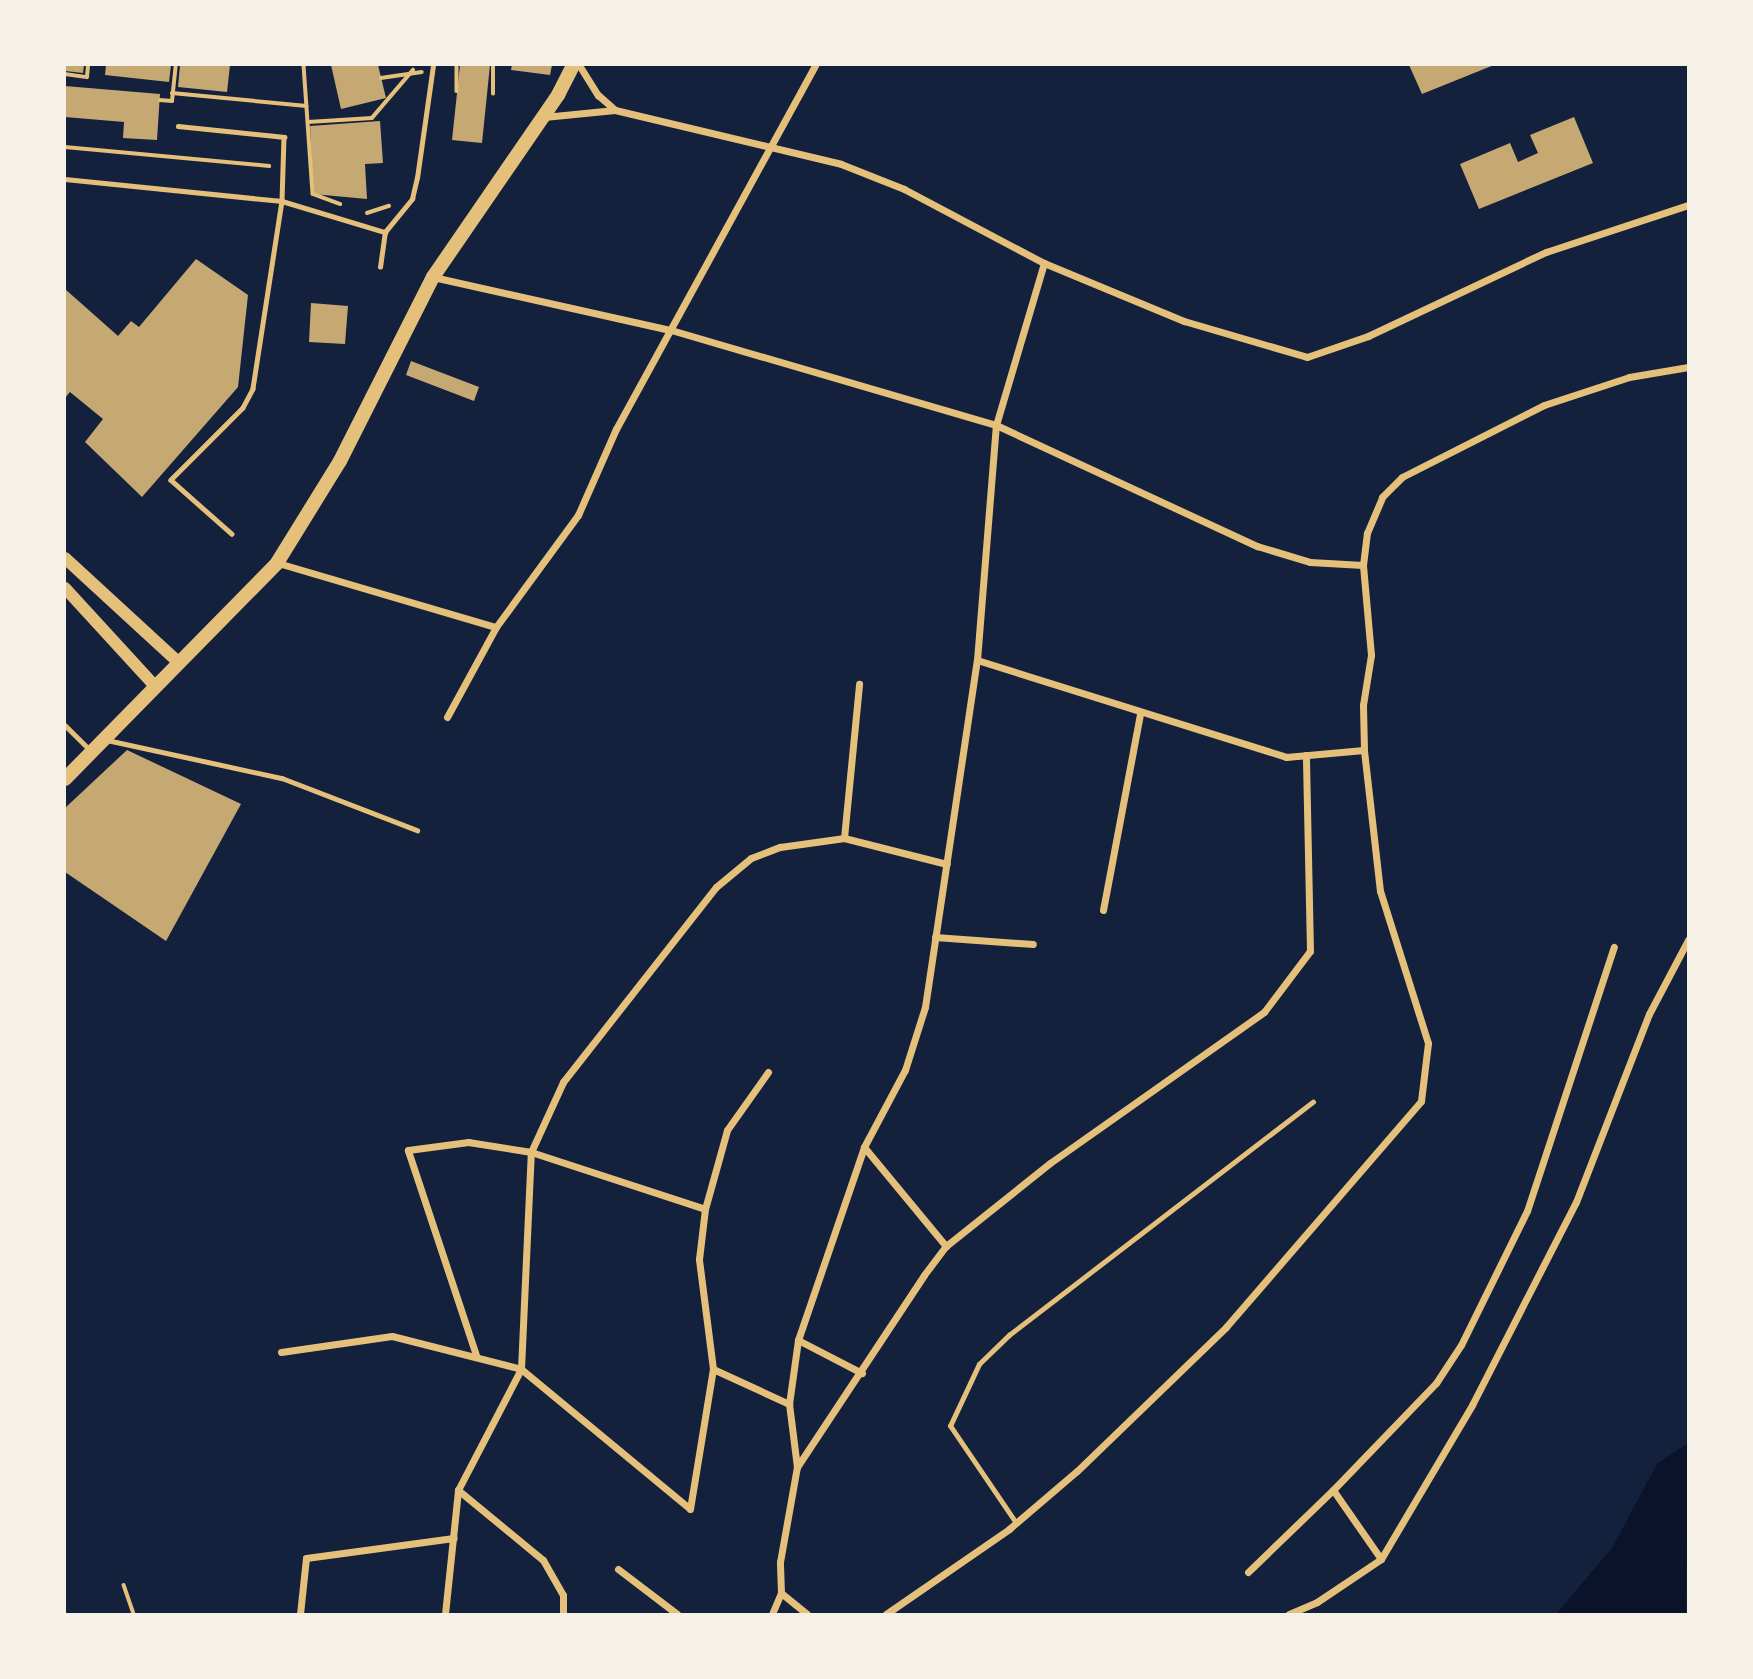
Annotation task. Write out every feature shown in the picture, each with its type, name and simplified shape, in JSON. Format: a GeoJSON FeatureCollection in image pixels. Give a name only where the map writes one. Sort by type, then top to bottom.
{"type":"FeatureCollection","features":[{"type":"Feature","properties":{"kind":"main road"},"geometry":{"type":"LineString","coordinates":[[65,779],[154,685],[277,563],[340,461],[433,277],[543,117],[573,65]]}},
{"type":"Feature","properties":{"kind":"street"},"geometry":{"type":"LineString","coordinates":[[579,65],[598,94],[615,110]]}},
{"type":"Feature","properties":{"kind":"street"},"geometry":{"type":"LineString","coordinates":[[447,718],[496,627],[570,530],[616,429],[815,65]]}},
{"type":"Feature","properties":{"kind":"street"},"geometry":{"type":"LineString","coordinates":[[543,117],[615,110],[770,146],[871,174],[1044,262],[1184,321],[1307,357],[1368,336],[1546,252],[1688,205]]}},
{"type":"Feature","properties":{"kind":"street"},"geometry":{"type":"LineString","coordinates":[[772,1614],[781,1594],[780,1562],[797,1467],[789,1404],[798,1340],[864,1147],[917,1040],[947,864],[977,660],[996,425],[1044,262]]}},
{"type":"Feature","properties":{"kind":"street"},"geometry":{"type":"LineString","coordinates":[[433,277],[671,330],[996,425],[1257,546],[1310,562],[1363,565]]}},
{"type":"Feature","properties":{"kind":"street"},"geometry":{"type":"LineString","coordinates":[[886,1614],[1016,1523],[1077,1471],[1226,1327],[1422,1101],[1428,1043],[1380,891],[1364,750],[1362,719],[1370,646],[1363,565],[1373,516],[1382,497],[1402,477],[1544,405],[1629,377],[1688,367]]}},
{"type":"Feature","properties":{"kind":"street"},"geometry":{"type":"LineString","coordinates":[[65,558],[178,662]]}},
{"type":"Feature","properties":{"kind":"street"},"geometry":{"type":"LineString","coordinates":[[277,563],[496,627]]}},
{"type":"Feature","properties":{"kind":"street"},"geometry":{"type":"LineString","coordinates":[[65,589],[154,685]]}},
{"type":"Feature","properties":{"kind":"street"},"geometry":{"type":"LineString","coordinates":[[977,660],[1286,757],[1364,750]]}},
{"type":"Feature","properties":{"kind":"street"},"geometry":{"type":"LineString","coordinates":[[844,838],[859,684]]}},
{"type":"Feature","properties":{"kind":"street"},"geometry":{"type":"LineString","coordinates":[[1103,910],[1140,713]]}},
{"type":"Feature","properties":{"kind":"street"},"geometry":{"type":"LineString","coordinates":[[797,1467],[946,1247],[1113,1116],[1264,1012],[1310,951],[1306,755]]}},
{"type":"Feature","properties":{"kind":"street"},"geometry":{"type":"LineString","coordinates":[[445,1614],[458,1490],[521,1369],[531,1152],[542,1122],[569,1074],[716,887],[751,858],[768,851],[844,838],[947,864]]}},
{"type":"Feature","properties":{"kind":"street"},"geometry":{"type":"LineString","coordinates":[[935,937],[1033,944]]}},
{"type":"Feature","properties":{"kind":"street"},"geometry":{"type":"LineString","coordinates":[[1289,1614],[1317,1602],[1381,1559],[1472,1405],[1576,1202],[1650,1014],[1688,940]]}},
{"type":"Feature","properties":{"kind":"street"},"geometry":{"type":"LineString","coordinates":[[1248,1572],[1333,1490],[1436,1383],[1461,1345],[1527,1211],[1614,947]]}},
{"type":"Feature","properties":{"kind":"street"},"geometry":{"type":"LineString","coordinates":[[281,1352],[392,1336],[476,1355],[521,1369],[690,1508],[713,1369],[699,1259],[705,1209],[727,1130],[768,1072]]}},
{"type":"Feature","properties":{"kind":"street"},"geometry":{"type":"LineString","coordinates":[[476,1355],[408,1150],[468,1142],[531,1152],[705,1209]]}},
{"type":"Feature","properties":{"kind":"street"},"geometry":{"type":"LineString","coordinates":[[864,1147],[946,1247]]}},
{"type":"Feature","properties":{"kind":"street"},"geometry":{"type":"LineString","coordinates":[[798,1340],[862,1373]]}},
{"type":"Feature","properties":{"kind":"street"},"geometry":{"type":"LineString","coordinates":[[713,1369],[789,1404]]}},
{"type":"Feature","properties":{"kind":"street"},"geometry":{"type":"LineString","coordinates":[[458,1490],[543,1560],[563,1595],[563,1614]]}},
{"type":"Feature","properties":{"kind":"street"},"geometry":{"type":"LineString","coordinates":[[1333,1490],[1381,1559]]}},
{"type":"Feature","properties":{"kind":"street"},"geometry":{"type":"LineString","coordinates":[[300,1614],[306,1558],[454,1538]]}},
{"type":"Feature","properties":{"kind":"street"},"geometry":{"type":"LineString","coordinates":[[618,1569],[677,1614]]}},
{"type":"Feature","properties":{"kind":"street"},"geometry":{"type":"LineString","coordinates":[[781,1594],[807,1614]]}},
{"type":"Feature","properties":{"kind":"lane"},"geometry":{"type":"LineString","coordinates":[[380,267],[385,232],[412,199],[433,65]]}},
{"type":"Feature","properties":{"kind":"lane"},"geometry":{"type":"LineString","coordinates":[[178,126],[284,137],[282,201],[253,389],[243,408],[171,481],[232,534]]}},
{"type":"Feature","properties":{"kind":"lane"},"geometry":{"type":"LineString","coordinates":[[65,179],[282,201],[385,232]]}},
{"type":"Feature","properties":{"kind":"lane"},"geometry":{"type":"LineString","coordinates":[[65,725],[91,751]]}},
{"type":"Feature","properties":{"kind":"lane"},"geometry":{"type":"LineString","coordinates":[[103,739],[282,778],[417,830]]}},
{"type":"Feature","properties":{"kind":"lane"},"geometry":{"type":"LineString","coordinates":[[1016,1523],[950,1426],[979,1364],[1009,1335],[1312,1102]]}},
{"type":"Feature","properties":{"kind":"path"},"geometry":{"type":"LineString","coordinates":[[65,74],[87,77],[88,65]]}},
{"type":"Feature","properties":{"kind":"path"},"geometry":{"type":"LineString","coordinates":[[160,100],[172,101],[176,65]]}},
{"type":"Feature","properties":{"kind":"path"},"geometry":{"type":"LineString","coordinates":[[304,65],[313,194],[352,208]]}},
{"type":"Feature","properties":{"kind":"path"},"geometry":{"type":"LineString","coordinates":[[457,65],[457,91]]}},
{"type":"Feature","properties":{"kind":"path"},"geometry":{"type":"LineString","coordinates":[[493,65],[493,94]]}},
{"type":"Feature","properties":{"kind":"path"},"geometry":{"type":"LineString","coordinates":[[308,122],[372,118],[413,70]]}},
{"type":"Feature","properties":{"kind":"path"},"geometry":{"type":"LineString","coordinates":[[381,78],[413,70],[431,74]]}},
{"type":"Feature","properties":{"kind":"path"},"geometry":{"type":"LineString","coordinates":[[419,84],[420,72]]}},
{"type":"Feature","properties":{"kind":"path"},"geometry":{"type":"LineString","coordinates":[[172,93],[307,106]]}},
{"type":"Feature","properties":{"kind":"path"},"geometry":{"type":"LineString","coordinates":[[65,147],[269,166]]}},
{"type":"Feature","properties":{"kind":"path"},"geometry":{"type":"LineString","coordinates":[[365,212],[377,213],[392,205]]}},
{"type":"Feature","properties":{"kind":"path"},"geometry":{"type":"LineString","coordinates":[[124,1585],[134,1614]]}},
{"type":"Feature","properties":{"kind":"water"},"geometry":{"type":"Polygon","coordinates":[[[1688,1443],[1686,1614],[1556,1614],[1612,1548],[1657,1464],[1688,1443]]]}},
{"type":"Feature","properties":{"kind":"building"},"geometry":{"type":"Polygon","coordinates":[[[65,65],[84,65],[83,73],[65,71],[65,65]]]}},
{"type":"Feature","properties":{"kind":"building"},"geometry":{"type":"Polygon","coordinates":[[[106,65],[171,65],[169,82],[105,75],[106,65]]]}},
{"type":"Feature","properties":{"kind":"building"},"geometry":{"type":"Polygon","coordinates":[[[180,65],[230,65],[227,92],[178,87],[180,65]]]}},
{"type":"Feature","properties":{"kind":"building"},"geometry":{"type":"Polygon","coordinates":[[[331,65],[378,65],[386,98],[341,109],[331,65]]]}},
{"type":"Feature","properties":{"kind":"building"},"geometry":{"type":"Polygon","coordinates":[[[460,65],[490,65],[482,143],[452,140],[460,65]]]}},
{"type":"Feature","properties":{"kind":"building"},"geometry":{"type":"Polygon","coordinates":[[[512,65],[552,65],[550,75],[511,70],[512,65]]]}},
{"type":"Feature","properties":{"kind":"building"},"geometry":{"type":"Polygon","coordinates":[[[1409,65],[1494,65],[1422,94],[1409,65]]]}},
{"type":"Feature","properties":{"kind":"building"},"geometry":{"type":"Polygon","coordinates":[[[65,86],[160,94],[157,140],[123,138],[124,122],[65,117],[65,86]]]}},
{"type":"Feature","properties":{"kind":"building"},"geometry":{"type":"Polygon","coordinates":[[[1574,117],[1593,163],[1479,209],[1460,164],[1510,143],[1518,162],[1538,153],[1530,135],[1574,117]]]}},
{"type":"Feature","properties":{"kind":"building"},"geometry":{"type":"Polygon","coordinates":[[[380,121],[383,163],[365,164],[367,199],[313,194],[310,126],[380,121]]]}},
{"type":"Feature","properties":{"kind":"building"},"geometry":{"type":"Polygon","coordinates":[[[196,259],[248,295],[238,387],[142,497],[85,442],[103,419],[70,392],[65,398],[65,289],[118,336],[131,321],[139,327],[196,259]]]}},
{"type":"Feature","properties":{"kind":"building"},"geometry":{"type":"Polygon","coordinates":[[[311,303],[348,306],[345,344],[309,342],[311,303]]]}},
{"type":"Feature","properties":{"kind":"building"},"geometry":{"type":"Polygon","coordinates":[[[411,361],[479,387],[474,401],[406,375],[411,361]]]}},
{"type":"Feature","properties":{"kind":"building"},"geometry":{"type":"Polygon","coordinates":[[[127,750],[241,804],[166,941],[65,872],[65,808],[127,750]]]}}]}
